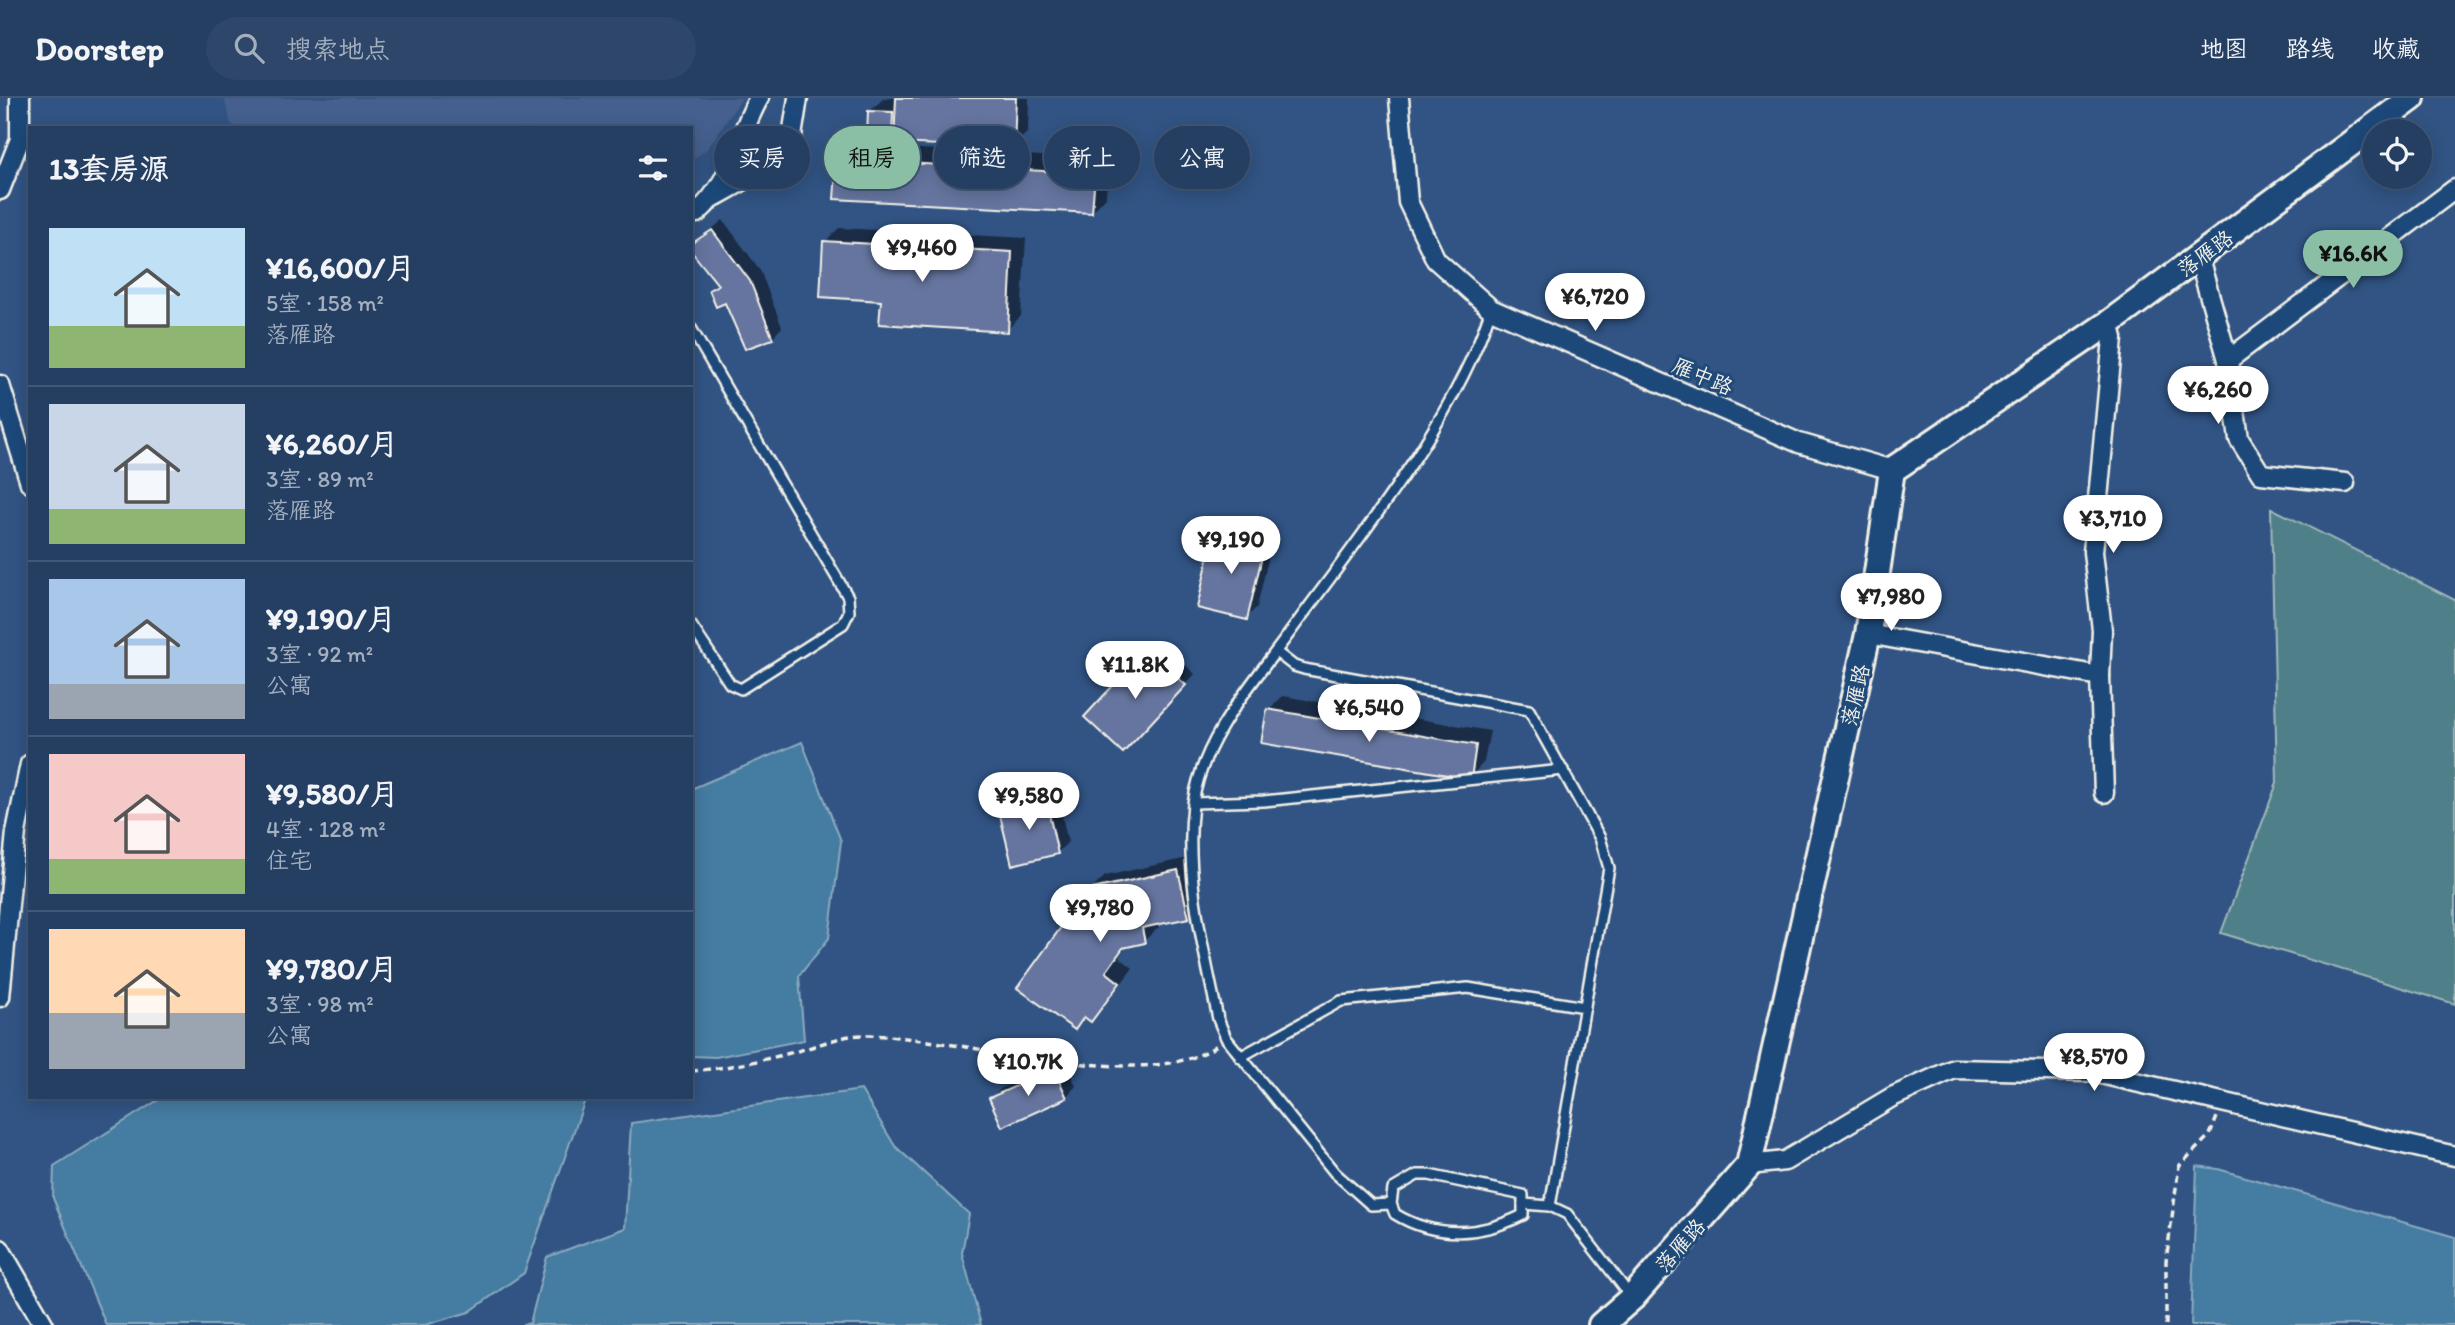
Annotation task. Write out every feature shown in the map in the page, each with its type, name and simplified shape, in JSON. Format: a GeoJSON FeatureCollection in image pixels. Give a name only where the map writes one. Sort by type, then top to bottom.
{"type":"FeatureCollection","features":[{"type":"Feature","properties":{"kind":"street"},"geometry":{"type":"LineString","coordinates":[[0,190],[20,139],[20,98]]}},
{"type":"Feature","properties":{"kind":"street"},"geometry":{"type":"LineString","coordinates":[[716,196],[728,174],[747,119],[759,98]]}},
{"type":"Feature","properties":{"kind":"street"},"geometry":{"type":"LineString","coordinates":[[694,216],[716,196],[773,164],[792,136],[798,98]]}},
{"type":"Feature","properties":{"kind":"street","name":"雁中路"},"geometry":{"type":"LineString","coordinates":[[1399,98],[1408,202],[1436,260],[1491,309],[1799,443],[1892,470]]}},
{"type":"Feature","properties":{"kind":"street","name":"落雁路"},"geometry":{"type":"LineString","coordinates":[[1601,1325],[1632,1298],[1749,1166],[1868,634],[1892,470],[2199,259],[2413,98]]}},
{"type":"Feature","properties":{"kind":"street"},"geometry":{"type":"LineString","coordinates":[[2228,360],[2455,189]]}},
{"type":"Feature","properties":{"kind":"street"},"geometry":{"type":"LineString","coordinates":[[2199,259],[2228,360],[2239,439],[2261,474],[2345,483]]}},
{"type":"Feature","properties":{"kind":"street"},"geometry":{"type":"LineString","coordinates":[[2104,793],[2100,676],[2102,630],[2093,552],[2113,338],[2109,323]]}},
{"type":"Feature","properties":{"kind":"street"},"geometry":{"type":"LineString","coordinates":[[0,385],[28,476]]}},
{"type":"Feature","properties":{"kind":"street"},"geometry":{"type":"LineString","coordinates":[[1868,634],[2100,676]]}},
{"type":"Feature","properties":{"kind":"street"},"geometry":{"type":"LineString","coordinates":[[0,997],[16,832],[28,774]]}},
{"type":"Feature","properties":{"kind":"street"},"geometry":{"type":"LineString","coordinates":[[1749,1166],[1785,1161],[1892,1097],[1954,1069],[2092,1072],[2455,1156]]}},
{"type":"Feature","properties":{"kind":"street"},"geometry":{"type":"LineString","coordinates":[[0,1249],[44,1325]]}},
{"type":"Feature","properties":{"kind":"lane"},"geometry":{"type":"LineString","coordinates":[[1391,1204],[1371,1205],[1344,1182],[1226,1038],[1218,1019],[1192,879],[1194,803],[1200,776],[1224,724],[1357,540],[1463,381],[1491,309]]}},
{"type":"Feature","properties":{"kind":"lane"},"geometry":{"type":"LineString","coordinates":[[693,331],[848,597],[849,612],[843,624],[741,689],[730,684],[693,628]]}},
{"type":"Feature","properties":{"kind":"lane"},"geometry":{"type":"LineString","coordinates":[[1276,652],[1294,666],[1304,669],[1529,710],[1608,857],[1609,868],[1550,1206]]}},
{"type":"Feature","properties":{"kind":"lane"},"geometry":{"type":"LineString","coordinates":[[1194,803],[1264,801],[1563,770]]}},
{"type":"Feature","properties":{"kind":"lane"},"geometry":{"type":"LineString","coordinates":[[1240,1057],[1341,1001],[1468,988],[1585,1007]]}},
{"type":"Feature","properties":{"kind":"lane"},"geometry":{"type":"LineString","coordinates":[[1423,1174],[1523,1195],[1523,1205],[1523,1216],[1503,1225],[1462,1233],[1423,1226],[1400,1217],[1391,1204],[1394,1189],[1398,1185],[1423,1174]]}},
{"type":"Feature","properties":{"kind":"lane"},"geometry":{"type":"LineString","coordinates":[[1523,1205],[1550,1206],[1567,1214],[1632,1298]]}},
{"type":"Feature","properties":{"kind":"path"},"geometry":{"type":"LineString","coordinates":[[693,1071],[757,1062],[859,1035],[1038,1058],[1145,1066],[1187,1062],[1203,1055],[1226,1038]]}},
{"type":"Feature","properties":{"kind":"path"},"geometry":{"type":"LineString","coordinates":[[2166,1325],[2166,1261],[2179,1166],[2210,1135],[2223,1102]]}},
{"type":"Feature","properties":{"kind":"shaded area"},"geometry":{"type":"Polygon","coordinates":[[[224,98],[742,98],[723,126],[714,126],[714,139],[708,148],[693,159],[693,126],[373,126],[365,120],[343,126],[231,124],[224,98]]]}},
{"type":"Feature","properties":{"kind":"shaded area"},"geometry":{"type":"Polygon","coordinates":[[[802,742],[841,841],[829,938],[799,976],[804,1040],[716,1057],[693,1056],[693,788],[802,742]]]}},
{"type":"Feature","properties":{"kind":"shaded area"},"geometry":{"type":"Polygon","coordinates":[[[861,1090],[895,1146],[969,1214],[962,1253],[981,1325],[523,1325],[530,1323],[547,1257],[625,1228],[631,1123],[861,1090]]]}},
{"type":"Feature","properties":{"kind":"shaded area"},"geometry":{"type":"Polygon","coordinates":[[[160,1099],[585,1099],[524,1273],[469,1312],[425,1325],[106,1325],[53,1198],[54,1166],[160,1099]]]}},
{"type":"Feature","properties":{"kind":"shaded area"},"geometry":{"type":"Polygon","coordinates":[[[2197,1166],[2218,1169],[2455,1237],[2455,1325],[2191,1325],[2197,1166]]]}},
{"type":"Feature","properties":{"kind":"green space"},"geometry":{"type":"Polygon","coordinates":[[[2271,508],[2455,600],[2455,1004],[2221,933],[2277,783],[2271,508]]]}},
{"type":"Feature","properties":{"kind":"building"},"geometry":{"type":"Polygon","coordinates":[[[896,98],[1016,98],[1015,126],[934,126],[934,145],[920,144],[920,126],[895,126],[896,98]]]}},
{"type":"Feature","properties":{"kind":"building"},"geometry":{"type":"Polygon","coordinates":[[[868,111],[893,112],[892,126],[867,126],[868,111]]]}},
{"type":"Feature","properties":{"kind":"building"},"geometry":{"type":"Polygon","coordinates":[[[920,164],[934,165],[934,189],[1030,189],[1030,170],[1044,171],[1044,189],[1094,189],[1092,213],[834,199],[835,189],[920,189],[920,164]]]}},
{"type":"Feature","properties":{"kind":"building"},"geometry":{"type":"Polygon","coordinates":[[[712,230],[750,281],[773,339],[745,349],[725,303],[716,307],[709,290],[718,285],[693,254],[693,243],[712,230]]]}},
{"type":"Feature","properties":{"kind":"building"},"geometry":{"type":"Polygon","coordinates":[[[823,241],[1012,252],[1008,332],[879,324],[881,301],[820,297],[823,241]]]}},
{"type":"Feature","properties":{"kind":"building"},"geometry":{"type":"Polygon","coordinates":[[[1214,532],[1265,544],[1247,620],[1197,608],[1214,532]]]}},
{"type":"Feature","properties":{"kind":"building"},"geometry":{"type":"Polygon","coordinates":[[[1146,650],[1186,685],[1123,753],[1084,717],[1146,650]]]}},
{"type":"Feature","properties":{"kind":"building"},"geometry":{"type":"Polygon","coordinates":[[[1267,709],[1476,745],[1471,779],[1261,743],[1267,709]]]}},
{"type":"Feature","properties":{"kind":"building"},"geometry":{"type":"Polygon","coordinates":[[[1046,800],[1058,854],[1012,865],[999,811],[1046,800]]]}},
{"type":"Feature","properties":{"kind":"building"},"geometry":{"type":"Polygon","coordinates":[[[1178,870],[1189,918],[1142,928],[1145,943],[1123,948],[1106,972],[1120,983],[1091,1022],[1084,1017],[1075,1030],[1017,988],[1088,890],[1178,870]]]}},
{"type":"Feature","properties":{"kind":"building"},"geometry":{"type":"Polygon","coordinates":[[[1054,1069],[1067,1098],[1002,1127],[989,1098],[1054,1069]]]}}]}
